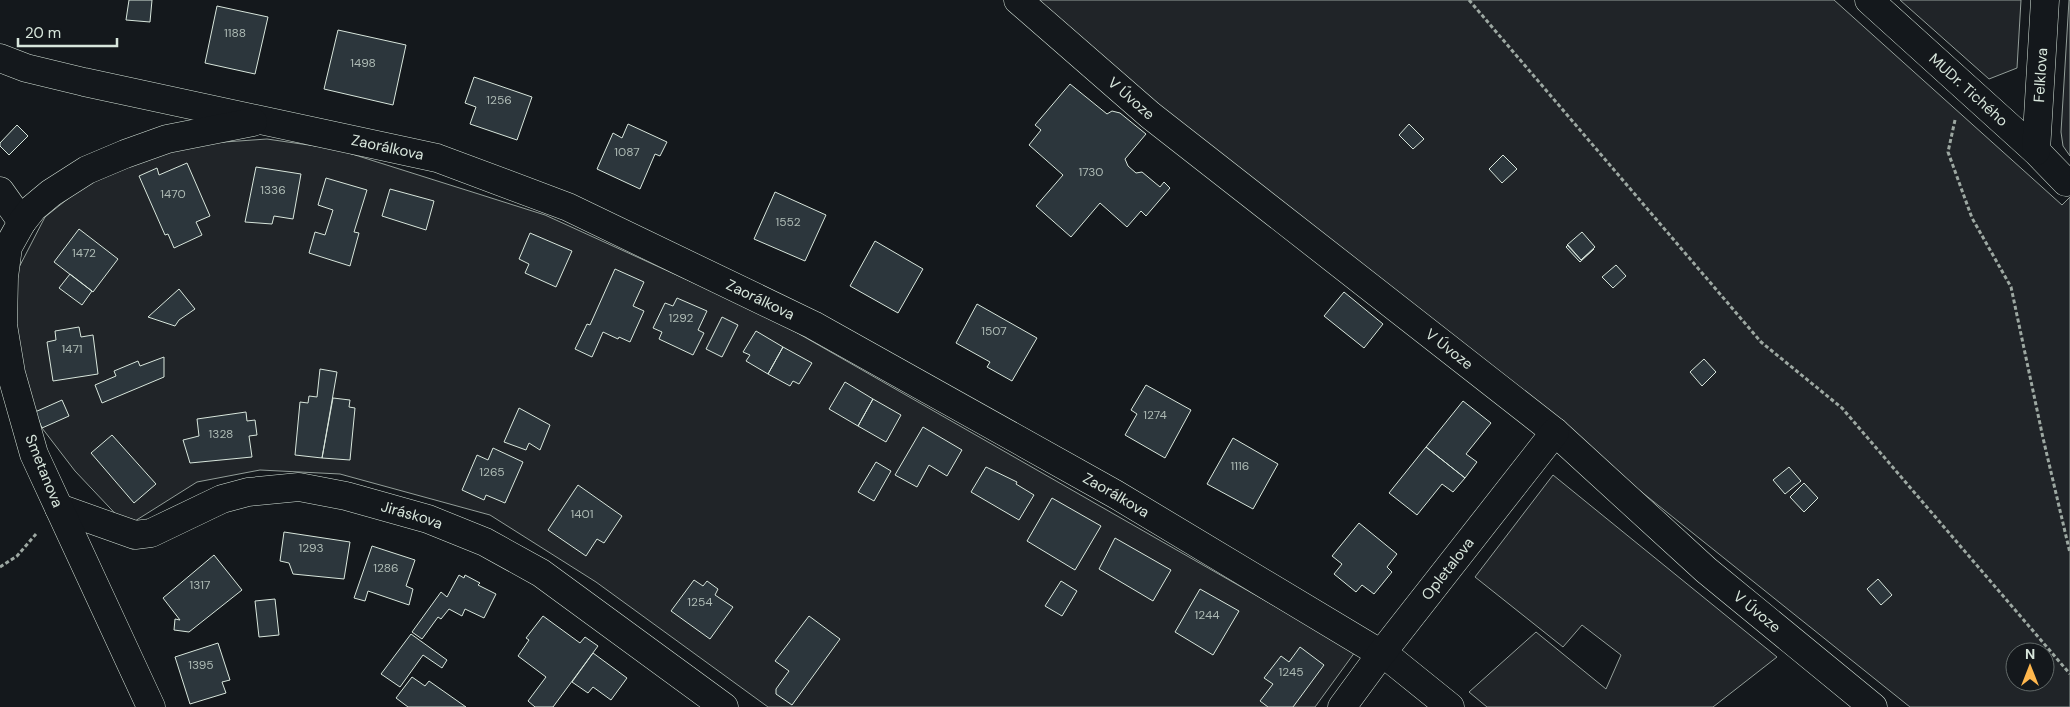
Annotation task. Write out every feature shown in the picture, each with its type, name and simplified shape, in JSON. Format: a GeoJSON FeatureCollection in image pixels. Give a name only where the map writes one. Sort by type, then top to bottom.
{"type":"FeatureCollection","features":[{"type":"Feature","properties":{"kind":"street","name":"V Úvoze"},"geometry":{"type":"LineString","coordinates":[[1018,0],[1150,115],[1555,432],[1706,570],[1873,707]]}},
{"type":"Feature","properties":{"kind":"street","name":"MUDr. Tichého"},"geometry":{"type":"LineString","coordinates":[[1869,0],[2036,151],[2066,182]]}},
{"type":"Feature","properties":{"kind":"street","name":"Felklova"},"geometry":{"type":"LineString","coordinates":[[2036,151],[2046,0]]}},
{"type":"Feature","properties":{"kind":"street","name":"Zaorálkova"},"geometry":{"type":"LineString","coordinates":[[0,58],[26,68],[84,82],[437,158],[568,207],[814,325],[1114,494],[1393,661],[1450,707]]}},
{"type":"Feature","properties":{"kind":"street","name":"Smetanova"},"geometry":{"type":"LineString","coordinates":[[151,707],[34,454],[11,373],[3,325],[4,277],[8,247],[22,222],[33,208],[51,193],[87,170],[167,139],[262,120]]}},
{"type":"Feature","properties":{"kind":"street"},"geometry":{"type":"LineString","coordinates":[[0,191],[22,222]]}},
{"type":"Feature","properties":{"kind":"street","name":"Opletalova"},"geometry":{"type":"LineString","coordinates":[[1342,707],[1381,654],[1555,432]]}},
{"type":"Feature","properties":{"kind":"street","name":"Jiráskova"},"geometry":{"type":"LineString","coordinates":[[59,508],[135,535],[151,532],[222,499],[248,492],[299,487],[346,496],[428,519],[485,542],[541,573],[724,707]]}},
{"type":"Feature","properties":{"kind":"path"},"geometry":{"type":"LineString","coordinates":[[1469,0],[1762,342],[1842,408],[2070,674]]}},
{"type":"Feature","properties":{"kind":"path"},"geometry":{"type":"LineString","coordinates":[[1963,85],[1948,152],[1972,218],[2011,287],[2070,554]]}},
{"type":"Feature","properties":{"kind":"path"},"geometry":{"type":"LineString","coordinates":[[0,567],[17,556]]}},
{"type":"Feature","properties":{"kind":"shaded area"},"geometry":{"type":"Polygon","coordinates":[[[1004,0],[1834,0],[2062,205],[2070,197],[2070,707],[1910,707],[1292,212],[1126,86],[1131,79],[1109,97],[1004,0]]]}},
{"type":"Feature","properties":{"kind":"shaded area"},"geometry":{"type":"Polygon","coordinates":[[[1900,0],[2021,0],[2017,68],[1989,79],[1900,0]]]}},
{"type":"Feature","properties":{"kind":"shaded area"},"geometry":{"type":"Polygon","coordinates":[[[2069,0],[2070,156],[2063,146],[2061,132],[2069,0]]]}},
{"type":"Feature","properties":{"kind":"shaded area"},"geometry":{"type":"Polygon","coordinates":[[[267,139],[336,149],[545,215],[773,319],[1355,652],[1315,707],[768,707],[596,582],[490,515],[340,474],[260,470],[197,482],[127,526],[75,471],[42,428],[34,412],[13,341],[14,277],[45,217],[119,158],[182,145],[267,139]]]}},
{"type":"Feature","properties":{"kind":"shaded area"},"geometry":{"type":"Polygon","coordinates":[[[1553,475],[1777,657],[1713,707],[1487,707],[1469,692],[1536,632],[1606,689],[1621,655],[1582,625],[1563,647],[1475,577],[1553,475]]]}},
{"type":"Feature","properties":{"kind":"building"},"geometry":{"type":"Polygon","coordinates":[[[129,0],[152,0],[150,22],[126,20],[129,0]]]}},
{"type":"Feature","properties":{"kind":"building"},"geometry":{"type":"Polygon","coordinates":[[[217,6],[268,17],[255,74],[205,63],[217,6]]]}},
{"type":"Feature","properties":{"kind":"building"},"geometry":{"type":"Polygon","coordinates":[[[338,30],[406,45],[393,105],[324,89],[338,30]]]}},
{"type":"Feature","properties":{"kind":"building"},"geometry":{"type":"Polygon","coordinates":[[[474,77],[532,97],[517,140],[470,124],[476,107],[465,103],[474,77]]]}},
{"type":"Feature","properties":{"kind":"building"},"geometry":{"type":"Polygon","coordinates":[[[1070,84],[1107,114],[1112,111],[1120,113],[1146,134],[1125,159],[1128,166],[1136,173],[1142,172],[1160,187],[1164,182],[1170,188],[1146,216],[1141,211],[1127,227],[1100,203],[1071,237],[1036,206],[1063,175],[1029,145],[1041,130],[1035,125],[1070,84]]]}},
{"type":"Feature","properties":{"kind":"building"},"geometry":{"type":"Polygon","coordinates":[[[628,124],[667,142],[660,156],[655,154],[640,189],[597,169],[613,133],[622,138],[628,124]]]}},
{"type":"Feature","properties":{"kind":"building"},"geometry":{"type":"Polygon","coordinates":[[[1409,124],[1424,139],[1413,149],[1399,135],[1409,124]]]}},
{"type":"Feature","properties":{"kind":"building"},"geometry":{"type":"Polygon","coordinates":[[[17,125],[28,136],[9,155],[0,146],[0,143],[17,125]]]}},
{"type":"Feature","properties":{"kind":"building"},"geometry":{"type":"Polygon","coordinates":[[[1503,155],[1517,169],[1502,183],[1489,169],[1503,155]]]}},
{"type":"Feature","properties":{"kind":"building"},"geometry":{"type":"Polygon","coordinates":[[[187,163],[210,216],[196,222],[202,235],[174,248],[168,234],[165,235],[139,176],[157,168],[159,175],[187,163]]]}},
{"type":"Feature","properties":{"kind":"building"},"geometry":{"type":"Polygon","coordinates":[[[256,167],[301,174],[293,219],[274,216],[272,224],[245,222],[256,167]]]}},
{"type":"Feature","properties":{"kind":"building"},"geometry":{"type":"Polygon","coordinates":[[[326,178],[367,190],[354,232],[359,233],[350,266],[309,253],[315,232],[325,235],[333,210],[318,205],[326,178]]]}},
{"type":"Feature","properties":{"kind":"building"},"geometry":{"type":"Polygon","coordinates":[[[390,189],[434,201],[426,230],[382,216],[390,189]]]}},
{"type":"Feature","properties":{"kind":"building"},"geometry":{"type":"Polygon","coordinates":[[[775,192],[826,215],[805,261],[754,239],[775,192]]]}},
{"type":"Feature","properties":{"kind":"building"},"geometry":{"type":"Polygon","coordinates":[[[79,229],[118,259],[93,292],[54,262],[79,229]]]}},
{"type":"Feature","properties":{"kind":"building"},"geometry":{"type":"Polygon","coordinates":[[[1582,232],[1595,247],[1581,260],[1567,245],[1582,232]]]}},
{"type":"Feature","properties":{"kind":"building"},"geometry":{"type":"Polygon","coordinates":[[[530,233],[572,251],[556,287],[525,273],[529,264],[519,259],[530,233]]]}},
{"type":"Feature","properties":{"kind":"building"},"geometry":{"type":"Polygon","coordinates":[[[875,241],[923,269],[898,313],[850,286],[875,241]]]}},
{"type":"Feature","properties":{"kind":"building"},"geometry":{"type":"Polygon","coordinates":[[[1568,245],[1581,260],[1594,249],[1580,262],[1566,247],[1568,245]]]}},
{"type":"Feature","properties":{"kind":"building"},"geometry":{"type":"Polygon","coordinates":[[[1616,265],[1626,276],[1613,288],[1602,277],[1616,265]]]}},
{"type":"Feature","properties":{"kind":"building"},"geometry":{"type":"Polygon","coordinates":[[[615,269],[644,282],[633,306],[644,311],[630,342],[603,332],[592,357],[575,349],[587,324],[590,325],[615,269]]]}},
{"type":"Feature","properties":{"kind":"building"},"geometry":{"type":"Polygon","coordinates":[[[70,274],[92,291],[82,305],[59,288],[70,274]]]}},
{"type":"Feature","properties":{"kind":"building"},"geometry":{"type":"Polygon","coordinates":[[[179,289],[195,309],[179,320],[175,326],[148,317],[179,289]]]}},
{"type":"Feature","properties":{"kind":"building"},"geometry":{"type":"Polygon","coordinates":[[[1344,292],[1383,324],[1364,348],[1324,316],[1344,292]]]}},
{"type":"Feature","properties":{"kind":"building"},"geometry":{"type":"Polygon","coordinates":[[[677,298],[707,311],[698,330],[704,333],[693,355],[659,339],[662,332],[653,328],[665,303],[673,306],[677,298]]]}},
{"type":"Feature","properties":{"kind":"building"},"geometry":{"type":"Polygon","coordinates":[[[977,304],[1037,338],[1012,381],[987,367],[990,362],[956,343],[977,304]]]}},
{"type":"Feature","properties":{"kind":"building"},"geometry":{"type":"Polygon","coordinates":[[[722,317],[738,325],[722,357],[706,349],[722,317]]]}},
{"type":"Feature","properties":{"kind":"building"},"geometry":{"type":"Polygon","coordinates":[[[79,327],[81,337],[93,335],[98,374],[53,381],[47,342],[56,340],[55,331],[79,327]]]}},
{"type":"Feature","properties":{"kind":"building"},"geometry":{"type":"Polygon","coordinates":[[[756,331],[783,347],[768,374],[746,361],[750,355],[743,352],[756,331]]]}},
{"type":"Feature","properties":{"kind":"building"},"geometry":{"type":"Polygon","coordinates":[[[783,347],[812,363],[799,384],[793,381],[790,386],[768,374],[783,347]]]}},
{"type":"Feature","properties":{"kind":"building"},"geometry":{"type":"Polygon","coordinates":[[[164,357],[164,377],[102,403],[95,385],[116,376],[114,371],[138,361],[140,366],[164,357]]]}},
{"type":"Feature","properties":{"kind":"building"},"geometry":{"type":"Polygon","coordinates":[[[1704,359],[1716,372],[1702,386],[1690,372],[1704,359]]]}},
{"type":"Feature","properties":{"kind":"building"},"geometry":{"type":"Polygon","coordinates":[[[320,369],[337,372],[322,458],[295,455],[300,402],[308,403],[309,396],[317,397],[320,369]]]}},
{"type":"Feature","properties":{"kind":"building"},"geometry":{"type":"Polygon","coordinates":[[[845,382],[873,399],[858,426],[829,409],[845,382]]]}},
{"type":"Feature","properties":{"kind":"building"},"geometry":{"type":"Polygon","coordinates":[[[1146,385],[1191,410],[1165,458],[1125,435],[1137,414],[1131,410],[1146,385]]]}},
{"type":"Feature","properties":{"kind":"building"},"geometry":{"type":"Polygon","coordinates":[[[333,398],[350,400],[349,407],[355,408],[350,460],[322,458],[333,398]]]}},
{"type":"Feature","properties":{"kind":"building"},"geometry":{"type":"Polygon","coordinates":[[[873,399],[901,415],[886,442],[858,426],[873,399]]]}},
{"type":"Feature","properties":{"kind":"building"},"geometry":{"type":"Polygon","coordinates":[[[62,400],[69,416],[42,428],[35,412],[62,400]]]}},
{"type":"Feature","properties":{"kind":"building"},"geometry":{"type":"Polygon","coordinates":[[[1463,401],[1491,423],[1466,454],[1477,462],[1465,478],[1426,447],[1463,401]]]}},
{"type":"Feature","properties":{"kind":"building"},"geometry":{"type":"Polygon","coordinates":[[[519,408],[550,425],[540,450],[529,443],[526,450],[504,442],[519,408]]]}},
{"type":"Feature","properties":{"kind":"building"},"geometry":{"type":"Polygon","coordinates":[[[246,412],[247,421],[255,420],[257,435],[249,436],[252,457],[190,463],[183,440],[199,436],[197,419],[246,412]]]}},
{"type":"Feature","properties":{"kind":"building"},"geometry":{"type":"Polygon","coordinates":[[[923,427],[962,450],[947,476],[929,465],[917,487],[895,475],[923,427]]]}},
{"type":"Feature","properties":{"kind":"building"},"geometry":{"type":"Polygon","coordinates":[[[112,435],[156,484],[134,503],[91,453],[112,435]]]}},
{"type":"Feature","properties":{"kind":"building"},"geometry":{"type":"Polygon","coordinates":[[[1233,438],[1278,464],[1253,509],[1207,484],[1233,438]]]}},
{"type":"Feature","properties":{"kind":"building"},"geometry":{"type":"Polygon","coordinates":[[[1426,447],[1465,478],[1453,492],[1442,484],[1417,515],[1389,493],[1426,447]]]}},
{"type":"Feature","properties":{"kind":"building"},"geometry":{"type":"Polygon","coordinates":[[[493,448],[523,462],[505,503],[486,495],[484,500],[462,490],[477,455],[488,460],[493,448]]]}},
{"type":"Feature","properties":{"kind":"building"},"geometry":{"type":"Polygon","coordinates":[[[876,462],[891,471],[874,501],[858,492],[876,462]]]}},
{"type":"Feature","properties":{"kind":"building"},"geometry":{"type":"Polygon","coordinates":[[[986,467],[1017,482],[1016,484],[1034,495],[1019,520],[971,492],[986,467]]]}},
{"type":"Feature","properties":{"kind":"building"},"geometry":{"type":"Polygon","coordinates":[[[1789,467],[1801,481],[1785,494],[1773,480],[1789,467]]]}},
{"type":"Feature","properties":{"kind":"building"},"geometry":{"type":"Polygon","coordinates":[[[1804,483],[1818,498],[1804,512],[1790,497],[1804,483]]]}},
{"type":"Feature","properties":{"kind":"building"},"geometry":{"type":"Polygon","coordinates":[[[578,485],[622,516],[604,543],[597,539],[586,556],[548,530],[578,485]]]}},
{"type":"Feature","properties":{"kind":"building"},"geometry":{"type":"Polygon","coordinates":[[[1052,498],[1101,526],[1075,570],[1027,541],[1052,498]]]}},
{"type":"Feature","properties":{"kind":"building"},"geometry":{"type":"Polygon","coordinates":[[[1359,523],[1397,554],[1387,567],[1392,572],[1374,594],[1362,585],[1356,592],[1334,574],[1342,564],[1332,556],[1359,523]]]}},
{"type":"Feature","properties":{"kind":"building"},"geometry":{"type":"Polygon","coordinates":[[[284,532],[350,542],[344,579],[293,574],[289,563],[280,561],[284,532]]]}},
{"type":"Feature","properties":{"kind":"building"},"geometry":{"type":"Polygon","coordinates":[[[1115,538],[1171,570],[1153,601],[1099,569],[1115,538]]]}},
{"type":"Feature","properties":{"kind":"building"},"geometry":{"type":"Polygon","coordinates":[[[372,546],[415,560],[406,586],[413,589],[409,605],[368,591],[365,601],[354,598],[372,546]]]}},
{"type":"Feature","properties":{"kind":"building"},"geometry":{"type":"Polygon","coordinates":[[[214,555],[242,590],[189,632],[174,630],[175,619],[180,620],[163,598],[214,555]]]}},
{"type":"Feature","properties":{"kind":"building"},"geometry":{"type":"Polygon","coordinates":[[[459,575],[464,578],[465,575],[480,583],[478,585],[496,594],[484,618],[465,609],[462,616],[449,609],[441,619],[438,617],[422,639],[412,632],[441,592],[447,597],[459,575]]]}},
{"type":"Feature","properties":{"kind":"building"},"geometry":{"type":"Polygon","coordinates":[[[1878,579],[1892,595],[1881,605],[1867,589],[1878,579]]]}},
{"type":"Feature","properties":{"kind":"building"},"geometry":{"type":"Polygon","coordinates":[[[694,580],[703,586],[707,581],[718,589],[715,595],[733,607],[710,639],[671,611],[694,580]]]}},
{"type":"Feature","properties":{"kind":"building"},"geometry":{"type":"Polygon","coordinates":[[[1061,581],[1077,591],[1062,616],[1045,606],[1061,581]]]}},
{"type":"Feature","properties":{"kind":"building"},"geometry":{"type":"Polygon","coordinates":[[[1200,589],[1239,611],[1213,655],[1175,632],[1200,589]]]}},
{"type":"Feature","properties":{"kind":"building"},"geometry":{"type":"Polygon","coordinates":[[[275,599],[279,635],[259,637],[255,601],[275,599]]]}},
{"type":"Feature","properties":{"kind":"building"},"geometry":{"type":"Polygon","coordinates":[[[543,616],[580,643],[585,637],[598,646],[553,707],[535,707],[528,701],[546,677],[518,656],[529,640],[526,638],[543,616]]]}},
{"type":"Feature","properties":{"kind":"building"},"geometry":{"type":"Polygon","coordinates":[[[809,616],[840,639],[792,705],[776,694],[776,689],[789,671],[775,661],[809,616]]]}},
{"type":"Feature","properties":{"kind":"building"},"geometry":{"type":"Polygon","coordinates":[[[411,634],[447,660],[442,668],[423,655],[400,687],[381,674],[411,634]]]}},
{"type":"Feature","properties":{"kind":"building"},"geometry":{"type":"Polygon","coordinates":[[[218,643],[230,680],[222,682],[226,693],[190,704],[175,657],[218,643]]]}},
{"type":"Feature","properties":{"kind":"building"},"geometry":{"type":"Polygon","coordinates":[[[1300,647],[1324,665],[1293,707],[1268,707],[1260,701],[1273,684],[1264,678],[1281,656],[1289,662],[1300,647]]]}},
{"type":"Feature","properties":{"kind":"building"},"geometry":{"type":"Polygon","coordinates":[[[593,653],[627,678],[611,700],[593,687],[588,693],[572,682],[593,653]]]}},
{"type":"Feature","properties":{"kind":"building"},"geometry":{"type":"Polygon","coordinates":[[[412,677],[425,686],[429,681],[466,707],[408,707],[396,698],[412,677]]]}}]}
